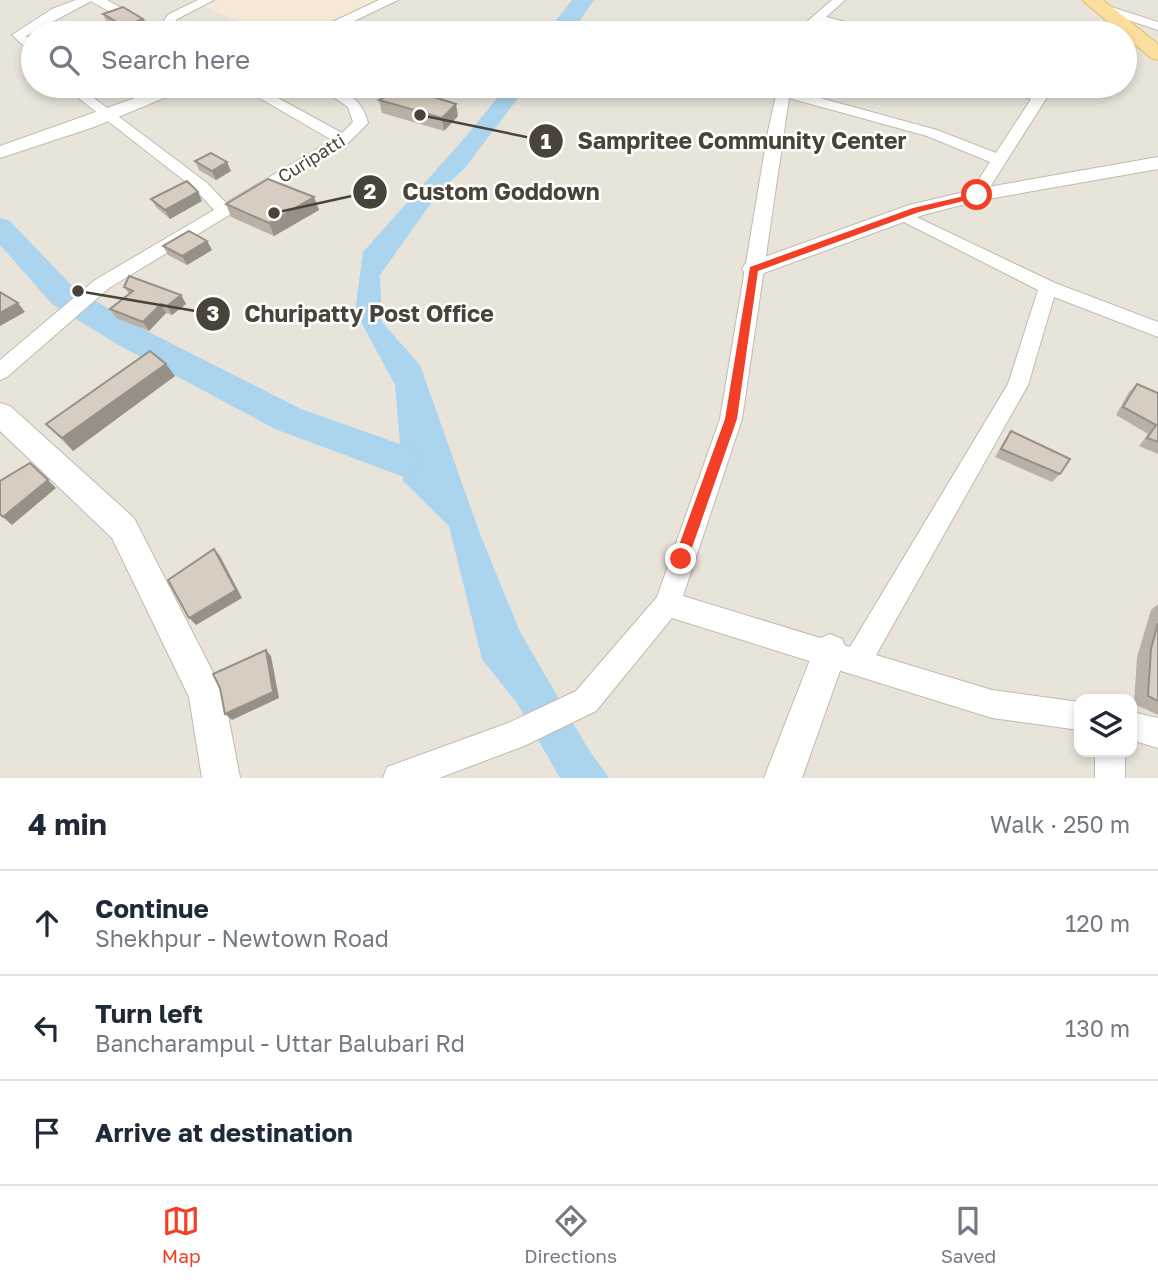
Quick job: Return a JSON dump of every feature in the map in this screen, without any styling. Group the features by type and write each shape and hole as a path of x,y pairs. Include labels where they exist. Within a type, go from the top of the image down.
{"main road":[{"path":"1098,6 1117,21"},
{"path":"1137,37 1158,54"}],"street":[{"path":"41,21 87,0"},
{"path":"96,0 137,21"},
{"path":"168,21 208,0"},
{"path":"344,21 391,0"},
{"path":"815,21 839,0"},
{"path":"1098,6 1158,26"},
{"path":"817,19 826,21"},
{"path":"85,98 201,186 224,210"},
{"path":"0,152 154,98"},
{"path":"268,98 343,140"},
{"name":"Curipatti","path":"0,372 102,284 343,140 361,122 359,110 346,98"},
{"path":"398,778 514,736 586,701 667,604 731,419 753,269 783,98"},
{"path":"815,98 932,133 999,160"},
{"path":"977,195 1038,98"},
{"path":"753,269 916,210 977,195 1158,163"},
{"path":"902,217 1048,287 1158,330"},
{"path":"783,778 844,656 1018,385 1048,287"},
{"path":"0,414 123,528 206,694 221,778"},
{"path":"667,604 844,656 992,704 1074,715"},
{"path":"1137,727 1158,733"},
{"path":"1110,757 1110,778"}],"shaded area":[{"path":"0,0 1158,0 1158,778 0,778"},
{"path":"217,0 380,0 331,21 238,21 203,6"}],"water":[{"path":"572,0 594,0 579,21 555,21"},
{"path":"497,98 518,98 465,168 439,192 380,275 382,322 420,365 480,534 520,632 587,747 609,778 560,778 517,703 482,659 449,526 403,481 395,385 355,311 363,252"}],"building":[{"path":"123,7 143,19 115,21 103,14"},
{"path":"437,98 456,104 442,118 379,100"},
{"path":"211,153 227,162 212,171 195,161"},
{"path":"268,179 314,197 269,223 226,204"},
{"path":"187,181 198,192 165,210 151,199"},
{"path":"189,231 207,241 182,256 163,246"},
{"path":"129,276 181,295 167,306 161,304 143,322 110,309 133,291 124,287"},
{"path":"0,292 18,303 0,313"},
{"path":"150,351 166,364 62,438 46,424"},
{"path":"1137,384 1158,393 1158,442 1147,438 1156,425 1123,407"},
{"path":"1011,431 1070,459 1060,474 1001,449"},
{"path":"30,463 48,480 3,517 0,514 0,481"},
{"path":"214,549 236,590 189,618 168,580"},
{"path":"1158,623 1158,701 1148,696 1151,649"},
{"path":"266,650 273,692 225,714 220,688 213,674"}],"waterway":[{"path":"0,227 63,296 127,335 288,419 401,460"}],"place":[{"name":"Sampritee Community Center","path":"420,115"},
{"name":"Custom Goddown","path":"274,213"},
{"name":"Churipatty Post Office","path":"78,291"}],"route":[{"path":"681,559 731,419 753,269 916,210 977,195"}]}
